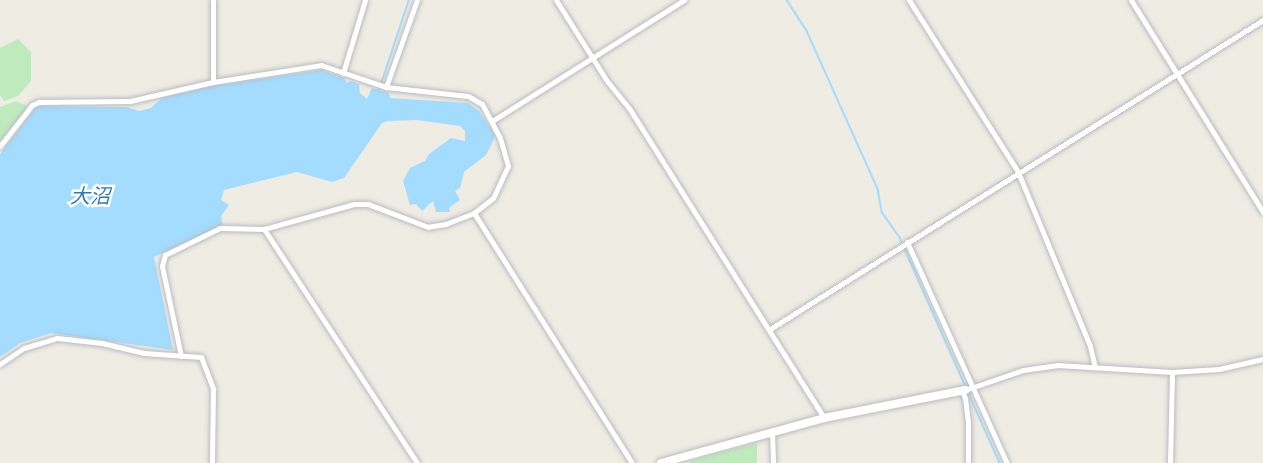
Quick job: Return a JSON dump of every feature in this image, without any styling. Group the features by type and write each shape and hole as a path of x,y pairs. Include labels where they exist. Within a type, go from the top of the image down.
{"street":[{"path":"213,0 213,82"},
{"path":"343,73 365,0"},
{"path":"382,86 417,0"},
{"path":"556,0 592,58 629,108 824,418"},
{"path":"492,121 684,0"},
{"path":"909,0 1018,172 1090,346 1095,367"},
{"path":"1131,0 1263,212"},
{"path":"770,329 1263,20"},
{"path":"0,146 35,103 130,101 213,82 321,65 382,86 468,96 482,104 500,138 508,166 493,198 474,213 446,224 428,227 360,203 264,229 220,228 171,251 162,259 181,356"},
{"path":"474,213 632,463"},
{"path":"264,229 417,463"},
{"path":"904,244 968,389 1007,463"},
{"path":"0,364 24,348 57,338 102,343 144,353 203,359 213,389 212,463"},
{"path":"660,463 824,418 968,389 1023,370 1057,365 1172,372 1219,369 1263,359"},
{"path":"1170,463 1172,372"},
{"path":"968,389 965,398 968,421 968,463"},
{"path":"772,432 773,463"}],"green space":[{"path":"18,39 31,52 31,81 18,96 4,101 0,95 0,48"},
{"path":"16,101 27,106 27,109 0,141 0,107"},
{"path":"757,443 757,463 690,463 690,461"}],"water":[{"name":"大沼","path":"321,70 344,78 347,83 351,81 359,84 360,93 367,99 372,88 389,93 390,98 468,103 479,111 495,135 494,139 486,155 464,172 460,188 455,191 460,200 449,208 450,212 436,212 433,201 422,211 416,204 410,205 403,181 410,168 425,161 429,154 451,138 465,141 465,131 460,126 417,120 388,121 382,123 344,178 332,182 297,172 224,190 221,200 229,205 221,216 223,225 154,257 173,350 51,333 20,343 0,357 0,154 37,106 126,107 139,111 151,108 162,98 211,86"}],"waterway":[{"path":"379,90 409,0"},
{"path":"787,0 807,31 878,189 882,212 900,238 966,387"},
{"path":"968,392 1000,463"}]}
